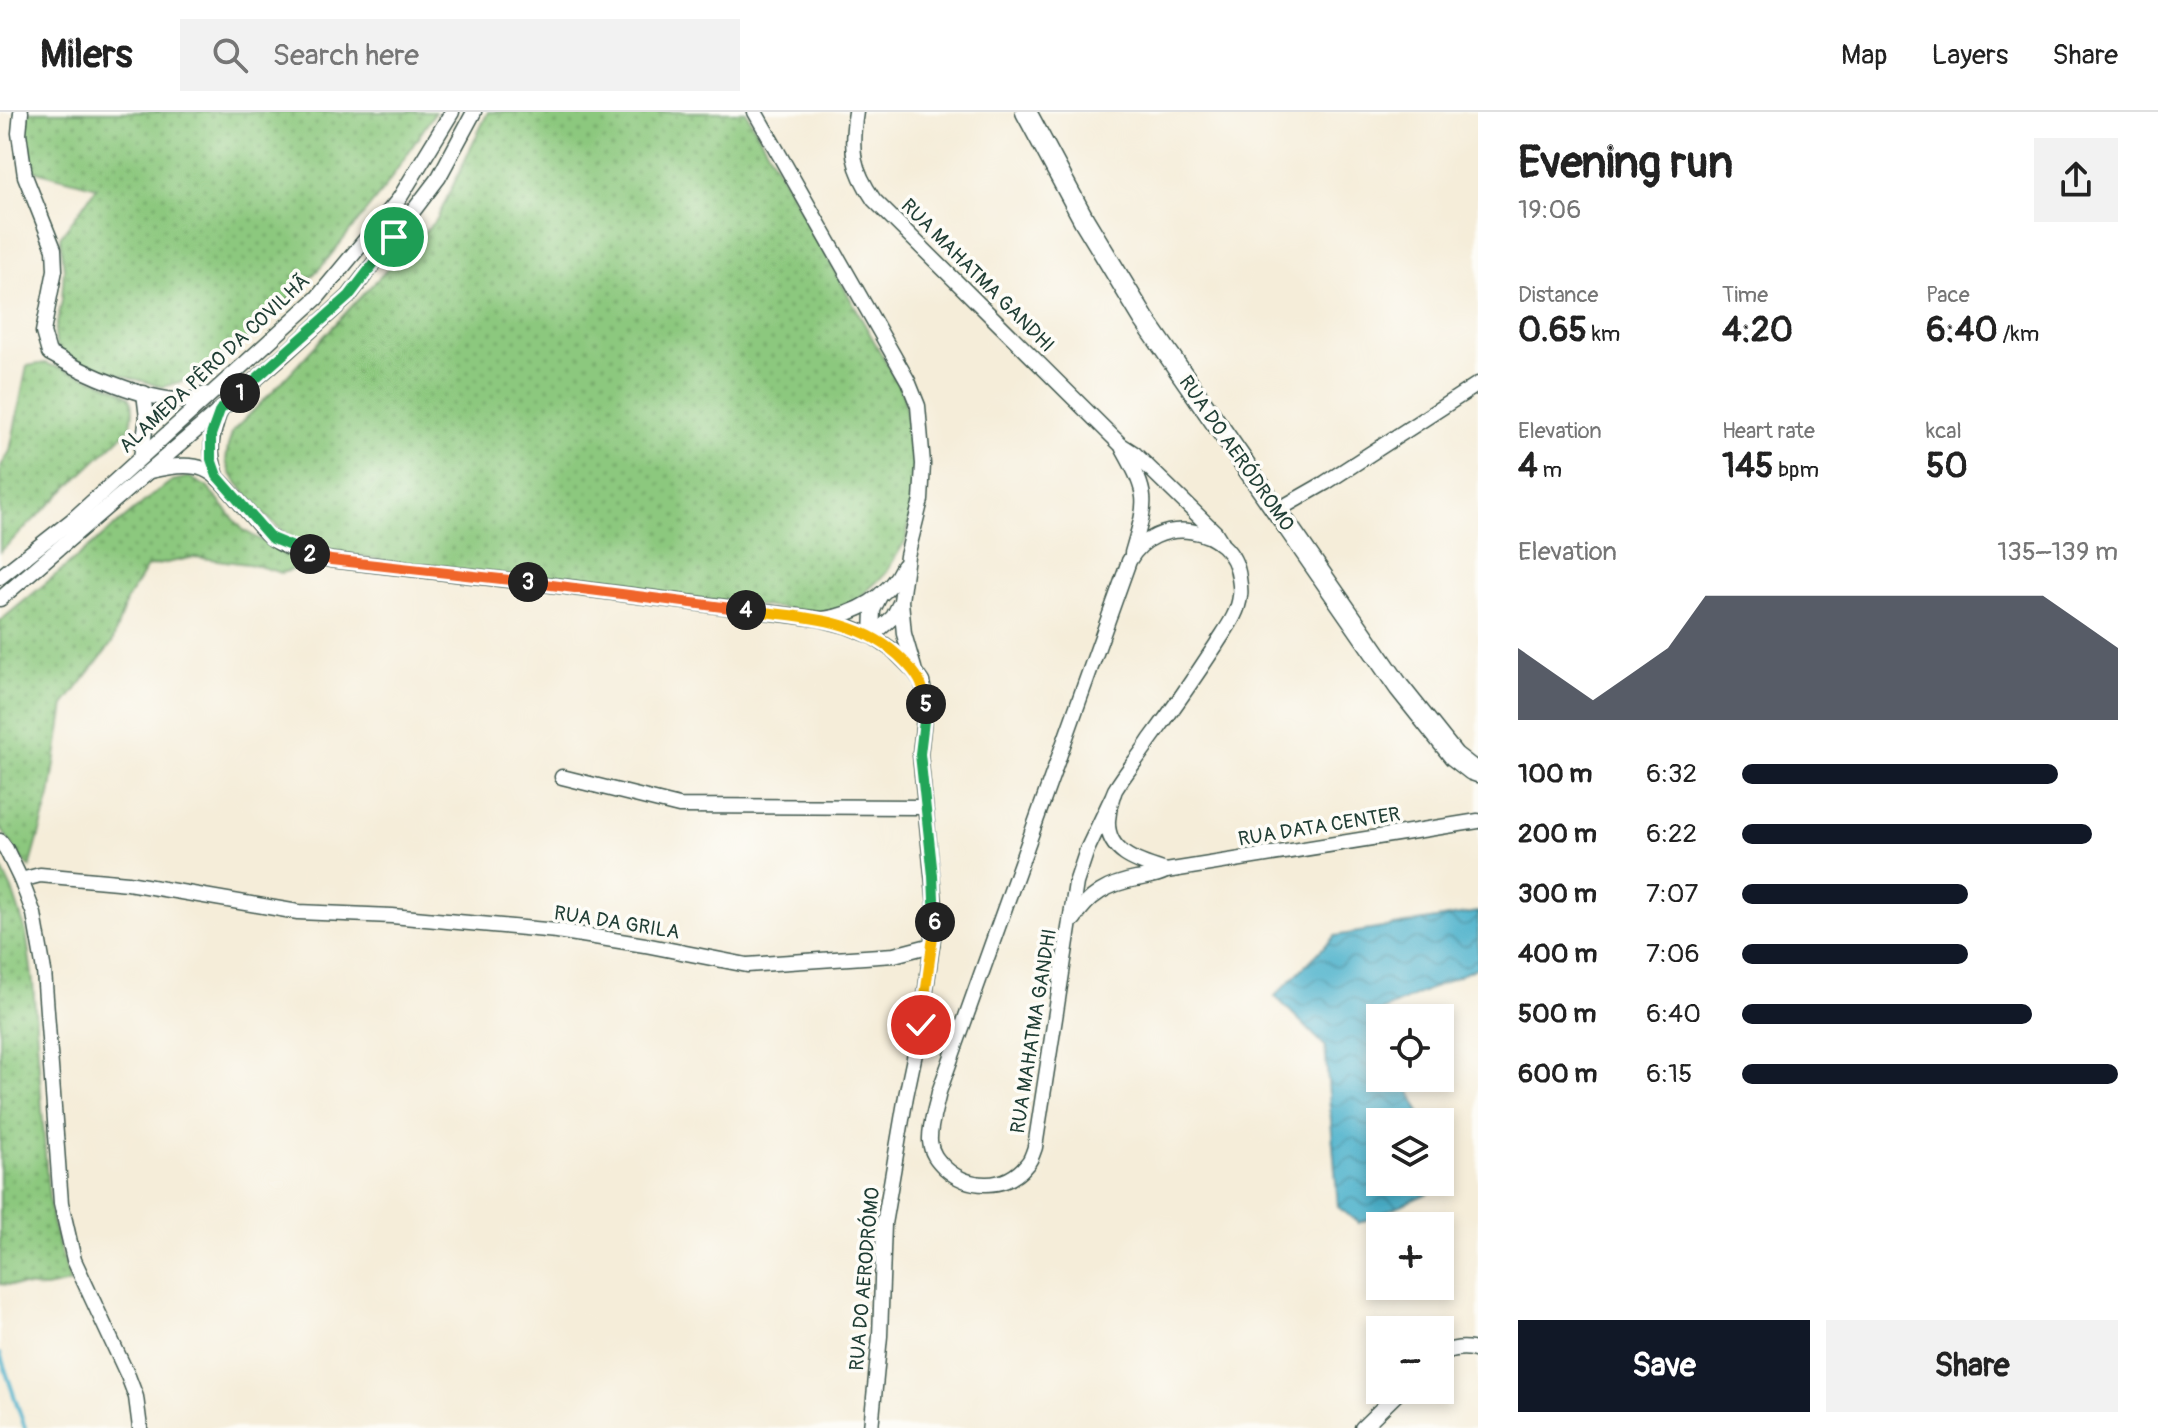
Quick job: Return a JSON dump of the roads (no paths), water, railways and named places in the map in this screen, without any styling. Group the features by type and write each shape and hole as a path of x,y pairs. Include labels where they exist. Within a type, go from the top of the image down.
{"main road":[{"name":"RUA DO AERÓDROMO","path":"1026,112 1084,220 1144,319 1399,687 1454,756 1478,772"}],"street":[{"path":"21,112 19,133 25,176 54,249 55,270 43,332 49,353 76,368 144,393 191,400 213,392"},
{"name":"ALAMEDA PÊRO DA COVILHÃ","path":"0,577 71,521 317,298 399,199 452,112"},
{"name":"ALAMEDA PÊRO DA COVILHÃ","path":"0,599 349,296 439,177 474,112"},
{"path":"755,112 908,381 918,406 923,464 921,500 907,556 901,601 904,634 915,672"},
{"name":"RUA MAHATMA GANDHI","path":"856,112 852,149 855,165 874,200 1121,445 1135,454 1215,532 1233,556 1239,572 1241,595 1234,616 1114,793 1087,850 1069,926 1035,1147 1027,1164 1010,1178 990,1185 970,1183 952,1175 936,1159 930,1142 931,1125 939,1092 1131,556 1144,512 1144,492 1121,445"},
{"path":"1276,511 1478,384"},
{"path":"141,457 147,418 144,393"},
{"path":"217,476 211,459 211,435 220,410"},
{"path":"150,471 190,464 204,468 217,476 271,538 301,552 331,560 820,619 872,636 894,651 915,672 922,682 926,701 920,754 935,904 932,945"},
{"path":"1131,556 1158,535 1169,531 1197,533 1224,544"},
{"path":"820,619 855,610 882,593 898,577 907,556"},
{"path":"872,636 873,610 882,593"},
{"path":"872,636 893,617 901,601"},
{"path":"562,777 679,806 925,807"},
{"name":"RUA DATA CENTER","path":"1114,793 1108,821 1110,837 1135,862 1166,871"},
{"name":"RUA DATA CENTER","path":"1069,926 1082,906 1102,890 1121,882 1166,871 1478,821"},
{"path":"0,841 21,880 34,914 44,971 61,1203 74,1260 128,1376 136,1397 140,1428"},
{"name":"RUA DA GRILA","path":"21,880 40,875 128,883 298,912 392,916 557,931 747,965 894,955 932,945"},
{"name":"RUA DO AERODRÓMO","path":"871,1428 880,1336 884,1224 921,1025 932,945"},
{"path":"1454,1349 1472,1348 1478,1351"},
{"path":"1362,1428 1387,1404"}],"water":[{"path":"1478,912 1478,967 1397,1004 1366,1004 1366,1092 1410,1092 1418,1108 1366,1108 1366,1196 1422,1196 1385,1212 1366,1212 1366,1220 1359,1223 1338,1207 1325,1046 1275,996 1335,936"}],"waterway":[{"path":"0,1354 25,1428"}]}
